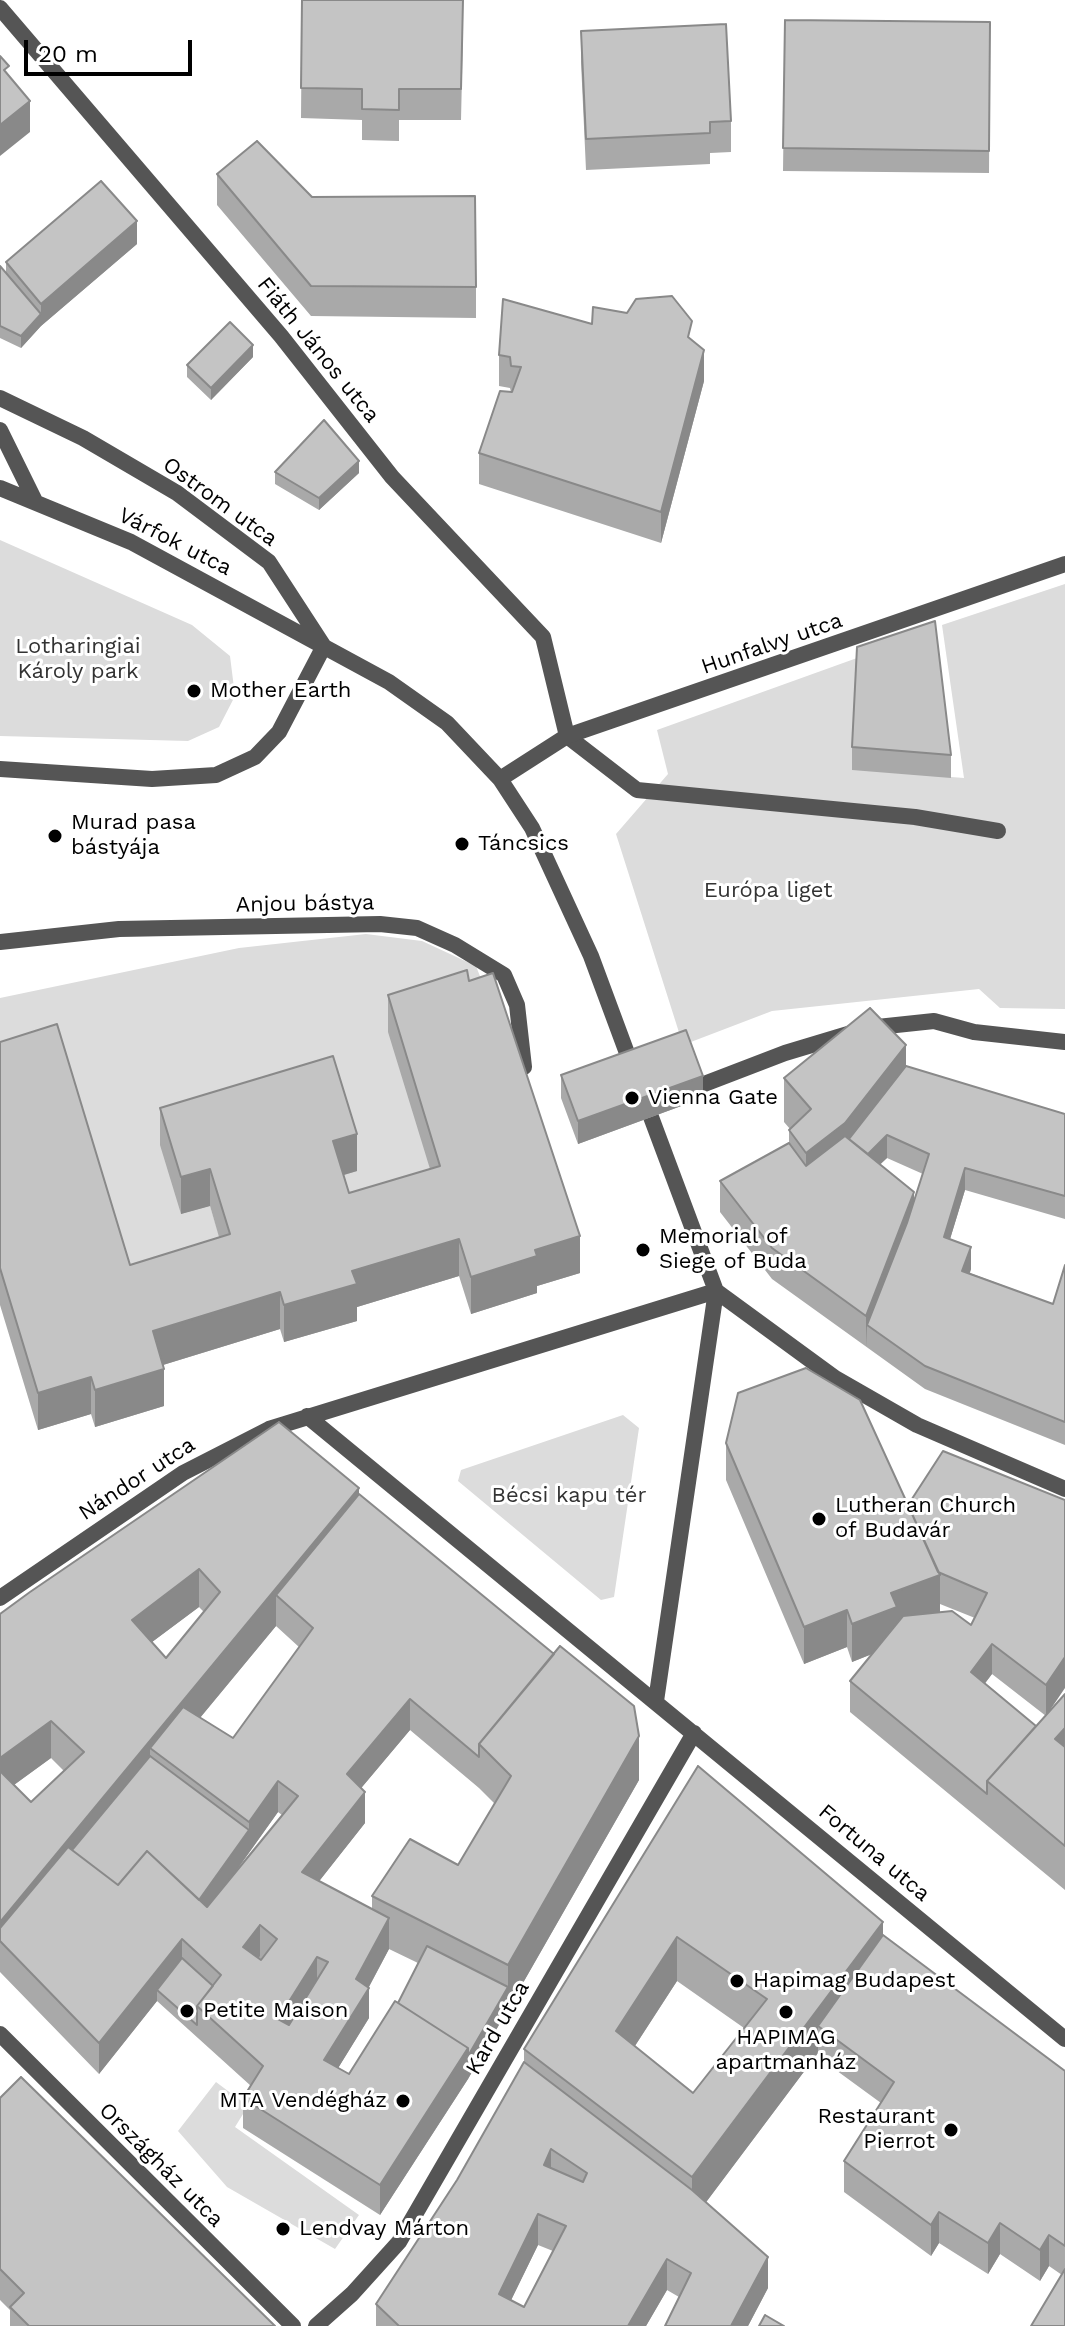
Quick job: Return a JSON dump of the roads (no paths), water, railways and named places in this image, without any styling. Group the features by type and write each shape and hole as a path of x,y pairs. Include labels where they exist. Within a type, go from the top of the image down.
{"street":[{"name":"Fiáth János utca","path":"0,8 281,336 392,477 543,637 567,736"},
{"name":"Ostrom utca","path":"0,398 83,438 177,493 269,562 324,646 389,682 447,723 500,779 532,828 555,872 634,1072"},
{"path":"0,430 35,501"},
{"name":"Várfok utca","path":"0,488 131,542 324,646"},
{"name":"Hunfalvy utca","path":"500,779 567,736 1065,564"},
{"path":"0,769 152,779 216,775 255,757 279,732 324,646"},
{"path":"567,736 637,790 915,817 998,831"},
{"name":"Anjou bástya","path":"0,942 119,929 380,924 417,928 455,945 504,975 517,1005 524,1067"},
{"path":"699,1086 785,1053 868,1028 934,1021 974,1032 1065,1042"},
{"path":"651,1117 716,1291 656,1701"},
{"path":"307,1416 716,1291"},
{"path":"716,1291 835,1378 917,1425 1065,1489"},
{"path":"307,1416 656,1701"},
{"name":"Nándor utca","path":"0,1598 183,1473 246,1439 307,1416"},
{"name":"Fortuna utca","path":"656,1701 1065,2039"},
{"name":"Kard utca","path":"316,2326 352,2294 399,2242 694,1733"},
{"name":"Országház utca","path":"0,2034 293,2326"}],"place":[{"name":"Mother Earth","path":"194,691"},
{"name":"Murad pasa bástyája","path":"55,836"},
{"name":"Táncsics","path":"462,844"},
{"name":"Vienna Gate","path":"632,1098"},
{"name":"Memorial of Siege of Buda","path":"643,1250"},
{"name":"Lutheran Church of Budavár","path":"819,1519"},
{"name":"Hapimag Budapest","path":"737,1981"},
{"name":"Petite Maison","path":"187,2011"},
{"name":"HAPIMAG apartmanház","path":"786,2012"},
{"name":"MTA Vendégház","path":"403,2101"},
{"name":"Restaurant Pierrot","path":"951,2130"},
{"name":"Lendvay Márton","path":"283,2229"}],"park label":[{"name":"Lotharingiai Károly park","path":"78,660"},
{"name":"Európa liget","path":"768,891"},
{"name":"Bécsi kapu tér","path":"569,1496"}]}
